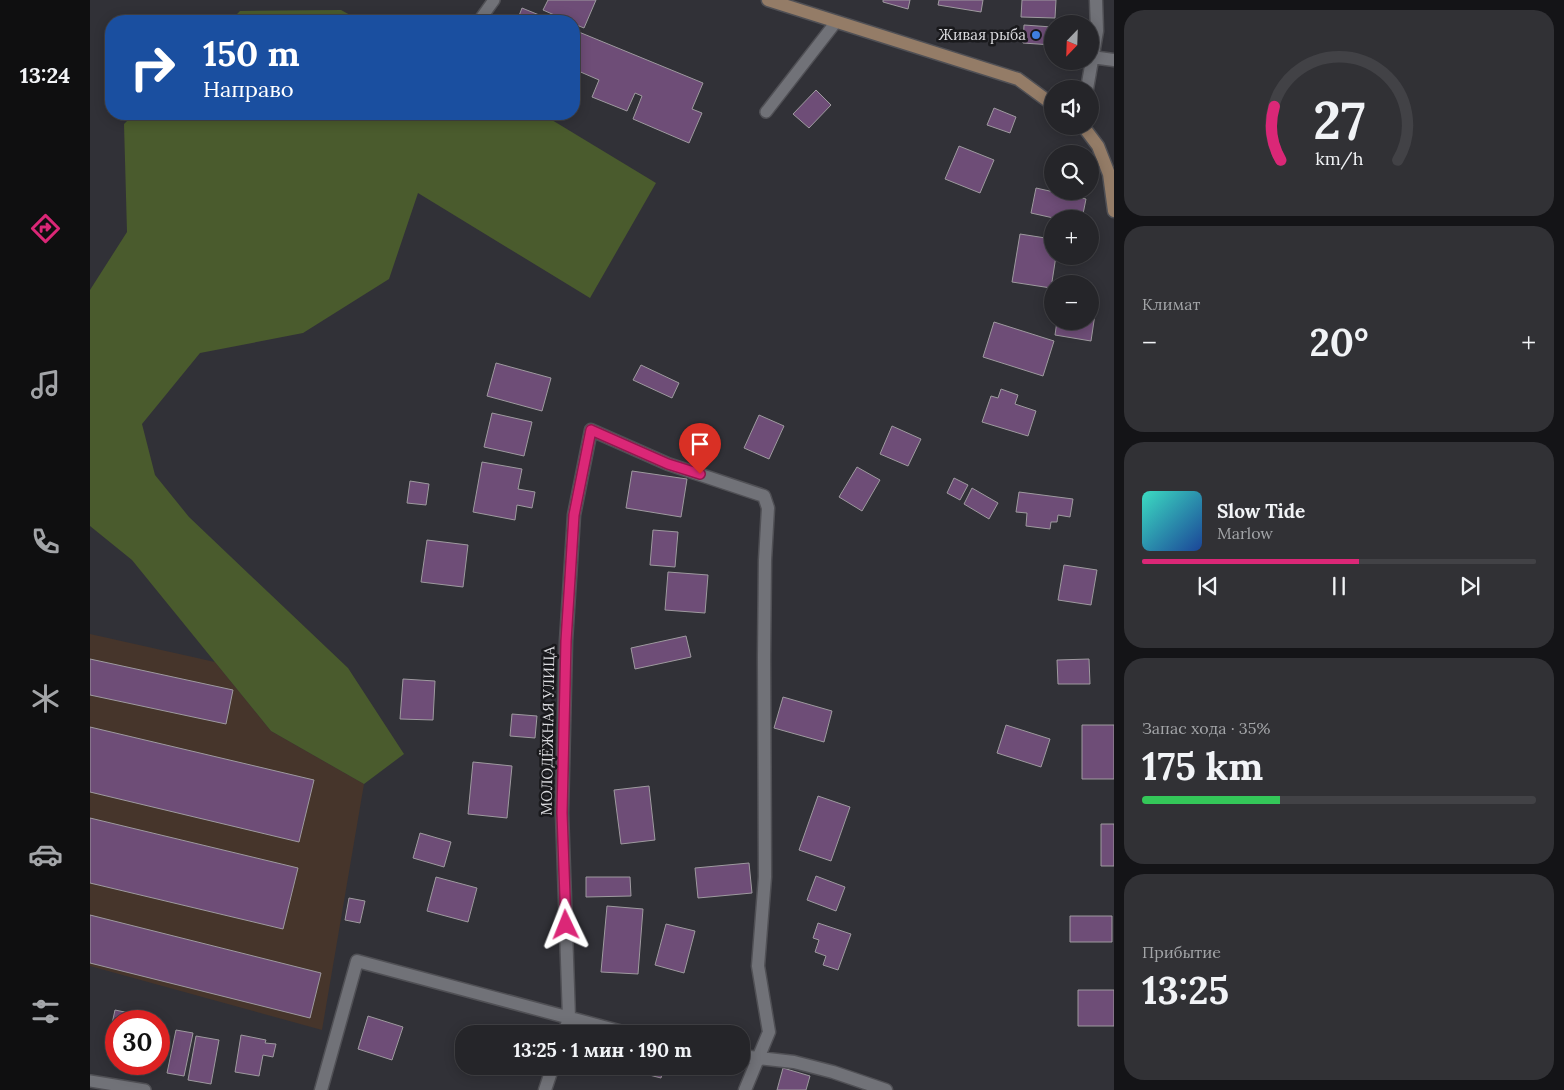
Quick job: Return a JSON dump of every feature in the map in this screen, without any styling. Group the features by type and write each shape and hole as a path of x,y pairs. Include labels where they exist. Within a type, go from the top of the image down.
{"main road":[{"path":"768,0 1018,80 1044,98"},
{"path":"1090,135 1098,146 1110,174 1114,212"}],"street":[{"path":"1096,0 1096,15"},
{"path":"1099,58 1114,60"},
{"name":"МОЛОДЁЖНАЯ УЛИЦА","path":"567,1025 569,1018 562,813 566,641 574,515 591,430 668,464 764,496 768,508 765,560 764,657 766,877 758,966 769,1032 759,1058"},
{"path":"321,1090 357,961 596,1025"},
{"path":"750,1057 794,1062 886,1090"},
{"path":"745,1090 759,1058"},
{"path":"545,1090 550,1075"}],"lane":[{"path":"484,15 494,0"},
{"path":"766,112 836,22"},
{"path":"90,1082 145,1090"}],"shaded area":[{"path":"90,634 215,662 271,731 364,784 322,1030 90,966"}],"green space":[{"path":"341,10 350,15 236,15 240,11"},
{"path":"128,120 552,120 656,183 590,298 418,193 389,279 303,333 200,353 142,424 155,475 189,517 348,668 404,754 364,784 271,731 132,560 90,526 90,290 127,232 124,124"}],"building":[{"path":"548,0 596,0 584,28 580,26 580,15 554,15 543,10"},
{"path":"883,0 910,0 908,9 883,2"},
{"path":"939,0 983,0 981,12 938,5"},
{"path":"1022,0 1056,0 1055,15 1044,15 1044,18 1021,17"},
{"path":"522,8 539,15 519,15"},
{"path":"1024,25 1044,26 1044,44 1023,43"},
{"path":"580,32 703,83 692,109 702,113 689,143 633,119 642,96 635,93 627,111 592,97 599,80 580,72"},
{"path":"816,90 831,105 809,128 793,114"},
{"path":"994,108 1016,117 1010,133 987,125"},
{"path":"959,146 994,160 980,193 945,179"},
{"path":"1036,188 1044,190 1044,200 1086,200 1084,210 1044,210 1044,216 1031,213"},
{"path":"1020,234 1044,238 1044,265 1055,265 1053,275 1044,275 1044,287 1012,282"},
{"path":"994,322 1054,341 1043,376 983,357"},
{"path":"1056,330 1093,330 1091,341 1055,335"},
{"path":"496,363 551,378 542,411 487,396"},
{"path":"641,365 679,383 672,398 633,380"},
{"path":"1001,389 1018,395 1015,404 1036,411 1028,436 982,422 991,396 998,398"},
{"path":"492,413 532,422 524,456 484,447"},
{"path":"759,415 784,426 769,459 744,448"},
{"path":"892,426 921,439 908,466 880,454"},
{"path":"482,462 522,469 518,489 535,492 532,508 517,505 515,520 473,512"},
{"path":"857,467 880,480 862,511 839,497"},
{"path":"632,471 687,479 681,517 626,508"},
{"path":"954,478 968,485 960,500 947,493"},
{"path":"410,481 429,484 426,505 407,503"},
{"path":"972,488 998,503 989,519 964,504"},
{"path":"1019,492 1073,499 1070,517 1058,515 1057,522 1051,522 1050,529 1026,526 1027,513 1016,512"},
{"path":"653,530 678,532 675,567 650,565"},
{"path":"427,540 468,545 463,587 421,582"},
{"path":"1064,565 1097,570 1091,605 1058,600"},
{"path":"668,572 708,575 705,613 665,610"},
{"path":"686,636 691,657 635,669 631,648"},
{"path":"90,659 233,690 226,724 90,695"},
{"path":"1089,659 1090,684 1058,684 1057,660"},
{"path":"403,679 435,681 433,720 400,719"},
{"path":"783,697 832,711 824,742 774,728"},
{"path":"512,714 537,716 535,738 510,736"},
{"path":"1006,725 1050,739 1041,767 997,753"},
{"path":"1082,725 1114,725 1114,779 1082,779"},
{"path":"90,727 314,780 299,842 90,792"},
{"path":"473,762 512,766 507,818 468,814"},
{"path":"649,786 655,840 621,844 614,790"},
{"path":"818,796 850,807 831,861 799,850"},
{"path":"90,818 298,868 283,929 90,883"},
{"path":"1101,824 1114,824 1114,866 1101,866"},
{"path":"420,833 451,842 444,867 413,858"},
{"path":"749,863 752,893 698,898 695,868"},
{"path":"816,876 845,887 836,911 807,900"},
{"path":"436,877 477,888 468,922 427,911"},
{"path":"586,877 630,877 631,896 586,897"},
{"path":"349,898 365,901 360,923 345,920"},
{"path":"607,906 643,909 638,974 601,972"},
{"path":"90,915 321,973 310,1018 90,963"},
{"path":"1070,916 1112,916 1112,942 1070,942"},
{"path":"818,923 851,934 838,970 823,965 826,956 815,952 819,940 813,938"},
{"path":"666,924 695,931 684,973 655,965"},
{"path":"1078,990 1114,990 1114,1026 1078,1026"},
{"path":"368,1016 403,1027 392,1060 358,1049"},
{"path":"176,1030 193,1033 184,1076 170,1074 170,1059"},
{"path":"241,1035 266,1040 265,1043 276,1044 273,1057 263,1055 259,1076 235,1072"},
{"path":"196,1036 219,1040 211,1084 188,1080"},
{"path":"783,1068 810,1076 806,1090 777,1090"},
{"path":"649,1075 662,1075 661,1078"}],"place":[{"name":"Живая рыба","path":"1036,35"}],"route":[{"path":"566,925 562,813 566,641 574,515 591,430 668,464 700,474"}]}
